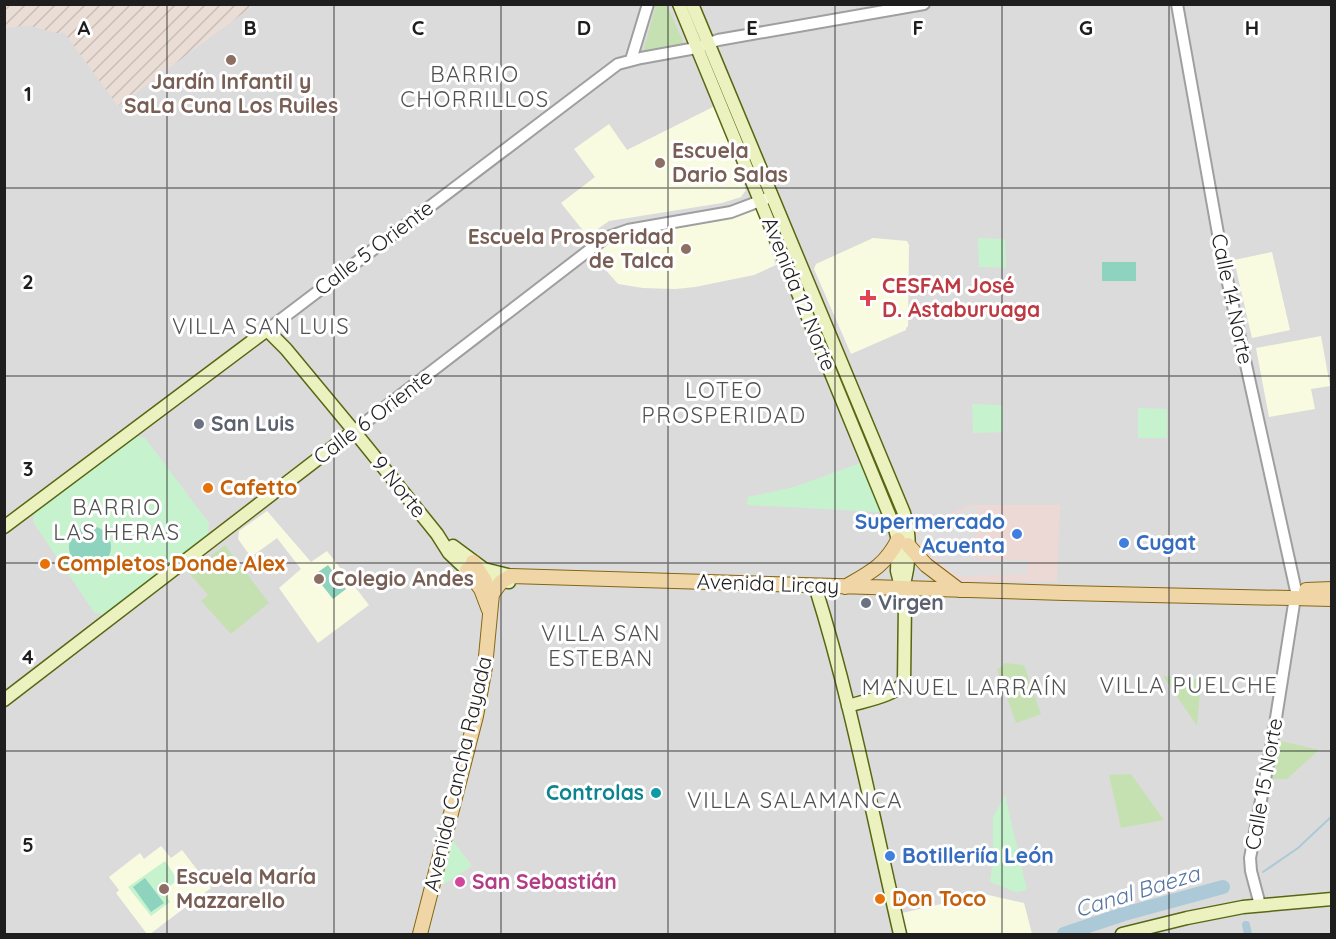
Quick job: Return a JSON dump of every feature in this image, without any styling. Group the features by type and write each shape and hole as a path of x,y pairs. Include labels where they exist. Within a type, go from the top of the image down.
{"main road":[{"name":"Avenida 12 Norte","path":"679,4 702,46 766,199 904,513 908,527 903,543 906,579 903,588 905,615 903,685 893,692 848,706"},
{"name":"Avenida 12 Norte","path":"692,4 702,46"},
{"name":"9 Norte","path":"267,330 286,349 354,431 437,534 449,553 470,566"},
{"name":"Calle 5 Oriente","path":"4,527 267,330"},
{"name":"Calle 6 Oriente","path":"4,700 354,431"},
{"path":"845,586 880,565 903,543 926,565 959,590"},
{"path":"470,566 517,579"},
{"path":"470,566 484,580 491,607"},
{"path":"470,566 491,607"},
{"name":"Avenida Lircay","path":"517,579 533,577 1211,596 1296,595 1332,599"},
{"path":"484,580 501,582 517,579"},
{"path":"491,607 517,579"},
{"name":"Avenida Cancha Rayada","path":"420,934 476,716 485,667 492,594 501,582"},
{"path":"814,586 831,636 900,934"},
{"name":"Avenida Lircay","path":"1296,595 1332,589"},
{"path":"1122,934 1197,915 1260,905 1332,899"}],"street":[{"path":"631,60 648,4"},
{"name":"Calle 5 Oriente","path":"267,330 609,69 631,60 924,4"},
{"name":"Calle 14 Norte","path":"1177,4 1219,242 1296,595"},
{"name":"Calle 6 Oriente","path":"354,431 605,238 628,230 736,211 766,199"},
{"name":"Calle 15 Norte","path":"1260,905 1250,858 1296,595"}],"shaded area":[{"path":"4,5 254,5 118,106 64,32 60,34 27,25 5,28"},
{"path":"5,5 1331,5 1331,934 5,934"},
{"name":"Escuela Dario Salas","path":"715,106 746,190 741,197 722,203 609,221 589,235 561,203 595,177 574,149 609,124 627,150"},
{"name":"Escuela Prosperidad de Talca","path":"757,209 776,265 754,275 695,287 643,288 618,284 603,267 595,253 615,240"},
{"name":"CESFAM José D. Astaburuaga","path":"873,238 907,241 909,245 908,326 906,330 851,354 814,269 816,264"},
{"path":"1272,252 1290,330 1252,338 1234,260"},
{"path":"1321,336 1330,386 1311,389 1315,409 1269,417 1256,348"},
{"path":"970,505 1060,505 1057,582 961,581 929,560 913,540 917,527"},
{"path":"970,508 977,508 974,559 1028,560 1027,574 965,576 955,574 933,557 916,539 920,528"},
{"name":"Colegio Andes","path":"267,511 311,562 327,551 369,605 318,643 279,588 301,569 277,538 251,557 238,539 239,531"},
{"name":"Escuela María Mazzarello","path":"161,846 171,858 182,850 211,888 147,934 116,893 119,890 109,877 140,853 144,859"},
{"path":"984,894 1024,903 1032,934 903,934 898,914"}],"green space":[{"path":"656,5 667,5 684,44 643,52"},
{"path":"978,238 1005,239 1006,268 979,267"},
{"path":"1102,262 1136,262 1136,281 1102,281"},
{"path":"972,404 1003,405 1003,432 973,433"},
{"path":"1138,408 1167,409 1167,438 1138,438"},
{"path":"136,436 145,438 209,523 208,536 104,615 94,612 33,522 34,510"},
{"path":"863,462 883,512 747,505 748,497 794,487"},
{"path":"90,526 105,532 111,547 105,562 90,568 75,562 69,547 75,532"},
{"path":"225,545 269,603 231,634 201,601 208,595 189,573"},
{"path":"328,565 346,589 333,599 314,575"},
{"path":"1005,663 1024,665 1041,714 1016,723 997,670"},
{"path":"1163,676 1201,679 1197,726"},
{"path":"1277,740 1319,750 1287,779 1272,779"},
{"path":"1131,774 1164,820 1121,828 1109,775"},
{"path":"1005,795 1027,890 1016,892 990,882 993,862 993,817"},
{"path":"452,839 472,866 441,886"},
{"path":"165,861 178,880 163,891 170,902 151,916 128,887"},
{"path":"145,878 164,903 151,912 133,887"}],"waterway":[{"path":"1263,872 1298,848 1332,816"},
{"name":"Canal Baeza","path":"1064,934 1124,914 1223,887"},
{"path":"1246,925 1248,934"}],"place":[{"name":"Jardín Infantil y SaLa Cuna Los Ruiles","path":"231,60"},
{"name":"Escuela Dario Salas","path":"660,163"},
{"name":"Escuela Prosperidad de Talca","path":"686,249"},
{"name":"CESFAM José D. Astaburuaga","path":"868,298"},
{"name":"San Luis","path":"199,424"},
{"name":"Cafetto","path":"208,488"},
{"name":"Supermercado Acuenta","path":"1017,534"},
{"name":"Cugat","path":"1124,543"},
{"name":"Completos Donde Alex","path":"45,564"},
{"name":"Colegio Andes","path":"319,579"},
{"name":"Virgen","path":"866,603"},
{"name":"Controlas","path":"656,793"},
{"name":"Botilleriía León","path":"890,856"},
{"name":"San Sebastián","path":"460,882"},
{"name":"Escuela María Mazzarello","path":"164,889"},
{"name":"Don Toco","path":"880,899"}],"district":[{"name":"BARRIO CHORRILLOS","path":"475,86"},
{"name":"VILLA SAN LUIS","path":"261,326"},
{"name":"LOTEO PROSPERIDAD","path":"724,402"},
{"name":"BARRIO LAS HERAS","path":"117,520"},
{"name":"VILLA SAN ESTEBAN","path":"601,646"},
{"name":"VILLA PUELCHE","path":"1189,685"},
{"name":"MANUEL LARRAÍN","path":"965,687"},
{"name":"VILLA SALAMANCA","path":"795,800"}]}
